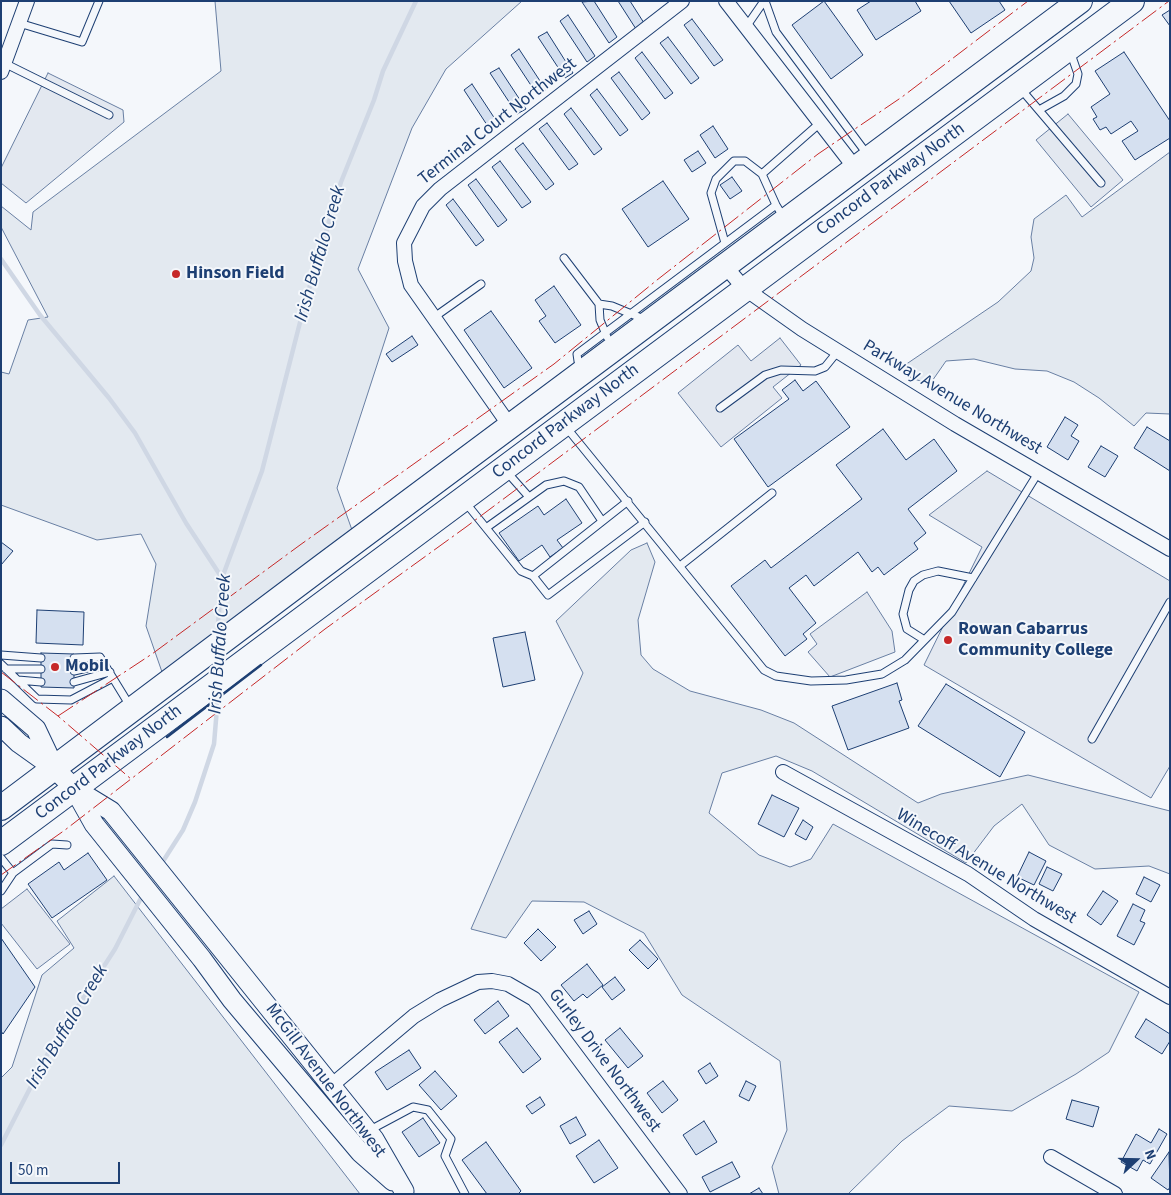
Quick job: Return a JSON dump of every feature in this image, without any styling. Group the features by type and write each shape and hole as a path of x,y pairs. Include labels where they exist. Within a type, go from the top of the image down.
{"highway":[{"name":"Concord Parkway North","path":"1,808 584,371 609,341 641,317 781,213 863,164 1080,1"},
{"name":"Concord Parkway North","path":"1,843 1132,1"},
{"path":"311,612 363,556 477,469 480,461 475,452"}],"main road":[{"path":"1,699 36,729 54,768"},
{"path":"1,726 19,743 54,768"},
{"name":"McGill Avenue Northwest","path":"54,768 75,789 111,811 368,1131 405,1192"},
{"name":"McGill Avenue Northwest","path":"75,789 94,824 202,959 232,1000 360,1152 405,1192"},
{"path":"202,959 293,1055 312,1059"}],"street":[{"path":"3,67 26,1"},
{"name":"Terminal Court Northwest","path":"510,426 410,285 405,261 404,243 423,206 440,189 682,1"},
{"path":"726,1 820,122 863,164"},
{"name":"Parkway Avenue Northwest","path":"724,255 744,288 838,352 1038,473 1170,549"},
{"name":"Winecoff Avenue Northwest","path":"783,772 968,874 1034,919 1170,997"},
{"name":"Gurley Drive Northwest","path":"332,1085 414,1016 440,1000 478,982 492,981 508,984 522,990 534,999 680,1194"},
{"path":"1051,1157 1115,1194"}],"lane":[{"path":"19,23 82,42 99,1"},
{"path":"746,27 764,1"},
{"path":"764,1 776,32 863,164"},
{"path":"1039,110 1064,96 1076,84 1078,74 1069,48"},
{"path":"3,67 108,114"},
{"path":"1018,86 1101,183"},
{"path":"762,174 820,122"},
{"path":"724,255 711,193 712,185 720,174 734,161 744,161 762,174 781,213"},
{"path":"564,258 599,304 600,320 609,341"},
{"path":"433,318 481,284"},
{"path":"599,304 641,317"},
{"path":"720,408 765,375 781,370 815,371 825,367 838,352"},
{"path":"564,424 764,670 776,676 811,681 846,680 882,674 905,660 923,639 952,612 1038,473"},
{"path":"504,469 529,497"},
{"path":"486,528 546,485 564,481 579,487 602,521"},
{"path":"680,566 772,493"},
{"path":"463,499 520,572 533,576 548,595 645,522"},
{"path":"533,576 628,501"},
{"path":"923,639 907,629 903,614 908,590 914,580 922,575 938,570 973,578"},
{"path":"1092,738 1170,602"},
{"path":"1,655 41,658"},
{"path":"74,658 100,657 132,710"},
{"path":"74,671 104,664"},
{"path":"4,666 37,699 71,700 111,675"},
{"path":"4,666 41,669"},
{"path":"74,682 111,675"},
{"path":"18,680 41,682"},
{"path":"1,891 13,873 52,844 67,845"},
{"path":"1,858 13,873"},
{"path":"368,1131 413,1107 428,1110 451,1139 445,1156 465,1194"}],"shaded area":[{"path":"215,1 522,1 446,69 412,128 358,269 389,328 337,488 352,530 162,672 146,626 156,564 141,534 97,540 1,505 1,372 9,374 28,320 48,317 1,227 1,206 31,230 33,212 221,71"},
{"path":"48,73 123,110 124,122 26,203 1,183 1,168"},
{"path":"1068,114 1123,180 1091,207 1036,140"},
{"path":"1170,152 1170,414 1146,413 1134,426 1099,398 1074,382 1047,371 1015,369 974,359 946,361 930,384 911,378 905,365 998,302 1031,271 1034,258 1031,237 1034,219 1066,195 1082,217"},
{"path":"780,338 801,365 773,387 782,398 721,447 678,393 738,345 751,361"},
{"path":"987,471 1170,581 1170,766 1151,798 924,665 982,547 929,515"},
{"path":"647,543 655,562 638,620 641,655 653,669 690,691 761,710 794,723 918,803 941,794 1028,775 1170,811 1170,874 1149,866 1095,869 1049,845 1022,804 994,826 966,863 812,771 776,756 722,773 709,813 759,855 790,867 811,859 833,824 1139,992 1109,1052 1076,1074 1012,1111 949,1106 902,1141 848,1194 779,1194 772,1167 787,1130 780,1061 682,995 644,933 584,902 532,901 506,938 471,929 583,673 556,621 631,550"},
{"path":"867,592 892,631 895,652 830,677 808,652 817,644 810,634"},
{"path":"114,876 360,1194 1,1194 1,1078 12,1067 42,975 74,948 57,921"},
{"path":"27,889 70,944 37,969 1,923 1,909"}],"building":[{"path":"594,1 617,37 609,43 582,2"},
{"path":"618,1 630,1 644,23 636,29"},
{"path":"824,1 863,55 831,79 792,25"},
{"path":"871,1 915,1 921,11 876,40 857,10"},
{"path":"949,1 999,1 1005,10 971,33"},
{"path":"1170,10 1170,26 1162,15"},
{"path":"568,15 595,56 587,62 560,21"},
{"path":"692,19 723,60 714,66 684,25"},
{"path":"547,32 573,73 565,78 538,37"},
{"path":"668,37 699,78 691,84 660,43"},
{"path":"519,49 546,90 538,96 511,55"},
{"path":"642,52 673,93 665,99 635,58"},
{"path":"1124,52 1170,121 1170,138 1135,160 1122,141 1138,131 1131,121 1111,134 1106,127 1100,130 1093,119 1097,117 1091,107 1110,94 1095,71"},
{"path":"499,68 526,109 517,114 490,73"},
{"path":"619,72 650,113 642,120 611,78"},
{"path":"472,84 499,125 491,131 464,90"},
{"path":"597,89 628,130 620,136 590,95"},
{"path":"571,108 602,149 594,155 564,114"},
{"path":"547,123 578,164 569,170 539,129"},
{"path":"713,126 728,149 715,158 700,135"},
{"path":"523,143 554,184 546,190 515,149"},
{"path":"698,151 706,163 692,172 684,160"},
{"path":"500,161 531,202 522,208 492,167"},
{"path":"732,177 742,191 730,199 720,185"},
{"path":"476,179 507,220 498,227 468,185"},
{"path":"663,181 689,219 648,247 622,209"},
{"path":"453,199 484,240 476,246 446,205"},
{"path":"554,286 581,325 555,343 539,321 546,316 535,300"},
{"path":"491,311 532,368 504,388 464,330"},
{"path":"412,336 418,345 392,362 386,354"},
{"path":"795,380 803,391 816,381 850,427 768,487 734,439 789,399 782,390"},
{"path":"1065,417 1078,425 1071,436 1079,441 1068,460 1047,447"},
{"path":"1147,427 1170,441 1170,471 1134,448"},
{"path":"883,429 906,460 934,439 957,471 908,509 926,533 914,543 918,549 884,575 878,567 872,572 858,552 814,586 806,575 789,588 816,623 803,634 807,639 785,656 731,586 765,560 771,568 862,499 836,465"},
{"path":"1101,446 1118,456 1105,477 1088,467"},
{"path":"566,499 582,523 557,540 563,548 550,557 542,545 519,561 499,533 538,506 544,515"},
{"path":"1,542 13,551 1,565"},
{"path":"37,610 84,612 83,645 36,643"},
{"path":"525,632 535,680 503,687 493,638"},
{"path":"41,653 74,654 74,688 41,687"},
{"path":"897,683 902,700 899,701 909,728 848,750 832,706"},
{"path":"946,684 1025,732 1000,777 918,726"},
{"path":"772,795 799,808 784,837 758,824"},
{"path":"803,820 813,827 806,840 795,834"},
{"path":"1029,852 1046,861 1034,885 1017,877"},
{"path":"88,853 107,880 52,918 28,884 59,862 64,870"},
{"path":"1047,867 1062,874 1053,891 1039,884"},
{"path":"1144,877 1160,885 1151,902 1136,894"},
{"path":"1103,891 1118,901 1101,925 1087,915"},
{"path":"1133,904 1145,910 1140,921 1145,923 1134,945 1117,936"},
{"path":"589,911 597,924 583,934 574,920"},
{"path":"538,929 556,947 541,961 524,943"},
{"path":"1,938 35,987 3,1034 1,1031"},
{"path":"640,940 658,959 648,969 629,950"},
{"path":"587,964 603,985 587,998 583,994 574,1001 561,985"},
{"path":"615,977 625,990 612,1000 602,987"},
{"path":"498,1001 509,1016 485,1034 474,1020"},
{"path":"1146,1019 1170,1034 1170,1041 1162,1054 1135,1037"},
{"path":"517,1028 541,1059 523,1073 499,1042"},
{"path":"620,1028 643,1056 628,1068 605,1040"},
{"path":"409,1050 421,1068 387,1090 375,1072"},
{"path":"710,1063 718,1076 706,1084 698,1071"},
{"path":"435,1071 457,1096 441,1110 419,1085"},
{"path":"663,1081 678,1100 662,1113 647,1093"},
{"path":"746,1081 756,1086 749,1101 739,1096"},
{"path":"540,1097 545,1105 532,1114 526,1106"},
{"path":"1072,1100 1099,1107 1093,1127 1066,1119"},
{"path":"576,1117 586,1135 570,1144 560,1126"},
{"path":"423,1118 440,1143 419,1157 402,1132"},
{"path":"704,1121 717,1142 696,1155 683,1135"},
{"path":"1159,1129 1167,1134 1150,1164 1143,1160 1137,1171 1121,1162 1136,1134 1151,1143"},
{"path":"599,1140 618,1168 594,1183 576,1156"},
{"path":"486,1142 521,1191 518,1194 487,1194 462,1160"},
{"path":"1169,1152 1170,1187 1168,1190 1151,1178"},
{"path":"732,1162 740,1177 710,1192 702,1177"},
{"path":"759,1188 763,1194 749,1194"}],"waterway":[{"name":"Irish Buffalo Creek","path":"217,635 222,578 262,471 306,299 341,182 374,100 383,71 416,1"},
{"path":"1,259 40,315 109,398 135,433 186,523 222,578"},
{"name":"Irish Buffalo Creek","path":"160,866 183,830 195,802 214,744 217,708 215,694"},
{"name":"Irish Buffalo Creek","path":"1,1145 47,1055 115,949 143,894"}],"wall":[{"path":"167,737 261,665"}],"power":[{"path":"58,716 152,654 300,545 554,364 657,280 818,154 902,97 1028,1"},
{"path":"1,875 65,830 325,629 466,527 1169,1"},
{"path":"1,672 58,716 131,779"}],"place":[{"name":"Hinson Field","path":"176,274"},
{"name":"Rowan Cabarrus Community College","path":"948,640"},
{"name":"Mobil","path":"55,667"}]}
